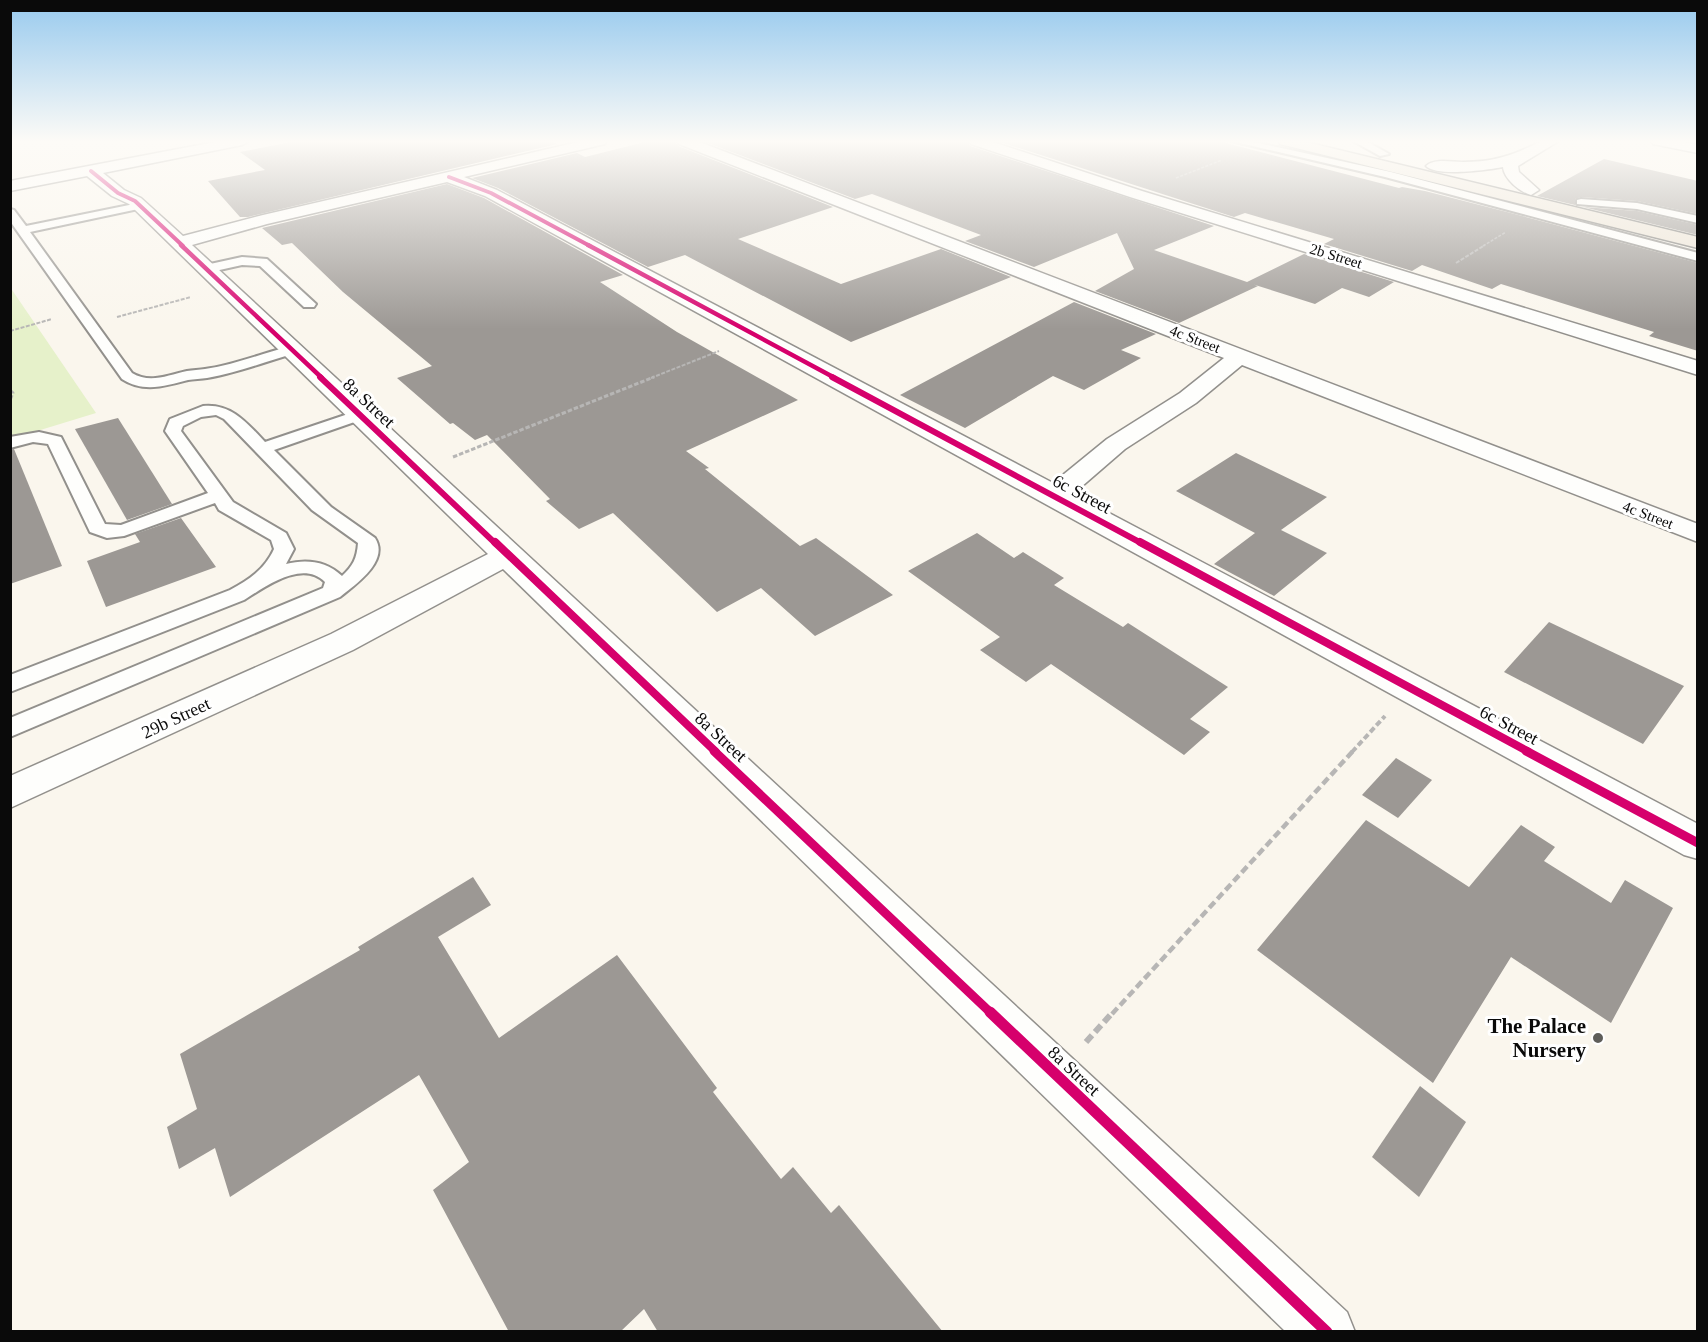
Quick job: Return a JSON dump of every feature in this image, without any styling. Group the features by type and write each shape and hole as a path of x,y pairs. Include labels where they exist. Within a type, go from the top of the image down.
{"main road":[{"path":"1564,204 1606,214 1698,243"},
{"path":"1584,204 1606,214 1698,230"}],"street":[{"name":"8a Street","path":"137,204 1327,1332"},
{"path":"174,239 333,204"},
{"name":"6c Street","path":"511,204 1698,843"},
{"name":"4c Street","path":"848,204 1698,534"},
{"name":"2b Street","path":"1167,204 1698,368"},
{"path":"1054,496 1116,444 1188,399 1240,356"},
{"path":"1188,399 1266,366"},
{"path":"1023,480 1116,444"},
{"name":"29b Street","path":"10,794 342,642 374,633 517,564"}],"lane":[{"path":"22,229 133,204"},
{"path":"1496,204 1698,257"},
{"path":"1604,204 1637,206 1698,220"},
{"path":"10,212 127,376 135,381 150,383 206,374 286,345"},
{"path":"215,278 242,261 263,262 309,304"},
{"path":"10,728 333,591 356,575 368,558 368,542 357,530 324,511 263,448 223,411 207,410 189,415 176,423 173,431 226,506 279,537 284,549 278,565 261,581"},
{"path":"263,448 360,415"},
{"path":"10,443 36,437 52,438 97,528 106,532 124,530 219,495"},
{"path":"10,684 237,595 278,572 315,567 328,572 335,581 333,591"}],"path":[{"path":"1424,283 1534,214"},
{"path":"92,324 215,278"},
{"path":"10,331 81,310"},
{"path":"418,470 756,336"},
{"path":"10,390 13,393 10,400"},
{"path":"1061,1080 1083,1045 1409,688"}],"green space":[{"path":"10,287 96,413 11,439"}],"building":[{"path":"228,204 305,204 248,217 240,217"},
{"path":"364,204 494,204 623,275 600,282 677,332 798,400 686,451 800,546 816,538 893,595 815,636 761,588 717,612 613,513 579,529 546,501 550,499 487,435 475,440 453,423 450,424 397,378 432,366 343,292 292,243 282,245 262,228"},
{"path":"528,204 824,204 833,207 738,239 841,284 941,249 1011,277 851,342 685,255 648,267"},
{"path":"898,204 1146,204 1214,226 1154,250 1247,282 1304,254 1394,282 1369,297 1342,288 1315,304 1252,284 1258,286 1179,323 1095,291 1134,269 1117,233 1034,267 965,241 981,235"},
{"path":"1192,204 1474,204 1698,263 1698,351 1649,336 1654,332 1501,284 1492,289 1422,265 1412,271 1324,244 1334,239 1245,213 1234,217"},
{"path":"1649,204 1698,204 1698,214"},
{"path":"1583,207 1637,211 1698,225 1698,235"},
{"path":"1074,302 1156,334 1121,350 1141,358 1084,390 1053,376 965,428 900,395"},
{"path":"118,418 172,504 127,520 75,429"},
{"path":"14,449 62,566 10,584 10,450"},
{"path":"1236,453 1327,497 1281,530 1327,553 1274,596 1214,564 1255,533 1176,491"},
{"path":"181,518 216,567 106,607 87,561 140,542 135,534"},
{"path":"977,533 1014,558 1023,552 1064,578 1054,585 1123,627 1128,623 1228,687 1190,719 1210,732 1184,755 1051,664 1026,682 980,650 1000,637 908,571"},
{"path":"1549,622 1684,686 1643,744 1504,672"},
{"path":"1396,758 1432,780 1398,818 1362,795"},
{"path":"1366,820 1469,887 1521,825 1555,847 1544,861 1611,903 1625,880 1673,908 1611,1023 1511,957 1433,1083 1257,950"},
{"path":"473,877 491,905 438,937 499,1038 617,955 717,1088 713,1092 781,1179 793,1167 831,1213 839,1205 943,1332 658,1332 644,1309 620,1332 509,1332 433,1190 469,1162 419,1075 230,1197 215,1148 179,1169 167,1127 197,1109 180,1054 360,950 358,947"},
{"path":"1420,1086 1466,1122 1419,1197 1372,1157"}],"cycle path":[{"path":"138,204 1327,1332"},
{"path":"511,204 1698,843"}],"place":[{"name":"The Palace Nursery","path":"1598,1038"}]}
